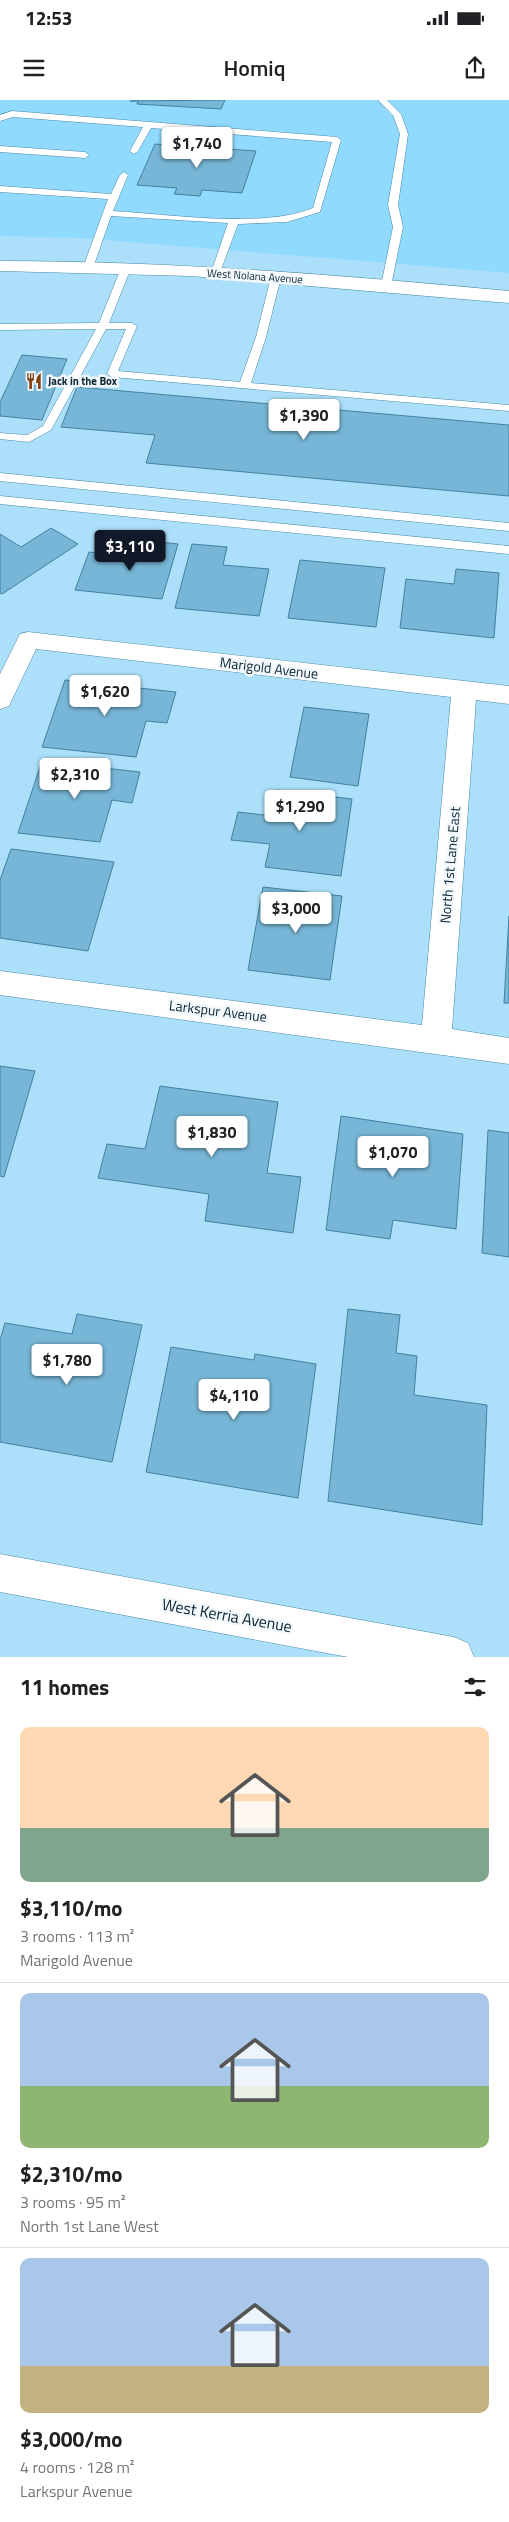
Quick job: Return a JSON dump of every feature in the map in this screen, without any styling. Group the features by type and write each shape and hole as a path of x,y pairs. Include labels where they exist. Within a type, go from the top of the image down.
{"street":[{"name":"West Nolana Avenue","path":"0,266 89,265 276,277 509,297"},
{"name":"Marigold Avenue","path":"0,700 28,640 509,695"},
{"name":"North 1st Lane East","path":"436,1040 464,690"},
{"name":"Larkspur Avenue","path":"0,983 509,1051"},
{"name":"West Kerria Avenue","path":"0,1573 454,1657"}],"lane":[{"path":"382,100 397,114 404,134 392,205 398,227 386,286"},
{"path":"0,118 12,114 337,140 317,210 304,216 279,222 107,213"},
{"path":"134,151 148,125"},
{"path":"0,149 85,155"},
{"path":"89,265 107,213 124,175"},
{"path":"0,188 114,197"},
{"path":"216,273 234,221"},
{"path":"0,436 29,439 47,428 104,326 126,268"},
{"path":"244,386 261,337 276,277"},
{"path":"0,327 132,326 112,374 509,408"},
{"path":"0,477 509,527"},
{"path":"0,500 509,550"}],"shaded area":[{"path":"0,100 509,100 509,273 80,238 0,236"}],"building":[{"path":"225,100 221,109 137,104 138,101 130,101"},
{"path":"155,144 256,151 242,193 202,190 200,196 174,194 177,188 137,185"},
{"name":"Jack in the Box","path":"22,355 67,359 42,420 0,416 0,402"},
{"path":"77,387 509,425 509,496 146,463 155,435 61,427"},
{"path":"51,528 78,544 2,594 0,593 0,534 21,547"},
{"path":"143,540 178,544 162,599 75,590 89,552 138,557"},
{"path":"192,544 227,547 223,565 269,569 259,616 175,608"},
{"path":"300,560 385,568 376,627 288,618"},
{"path":"456,569 499,573 494,638 400,628 406,579 454,584"},
{"path":"65,680 176,692 167,723 146,721 136,757 42,747"},
{"path":"304,707 369,714 358,786 290,777"},
{"path":"42,761 140,772 132,803 112,800 100,842 18,833"},
{"path":"276,790 352,799 341,876 265,867 270,844 231,840 238,812 272,816"},
{"path":"11,849 114,862 88,951 0,938 0,880"},
{"path":"263,887 342,896 330,980 248,970"},
{"path":"509,916 509,1003 504,1003"},
{"path":"0,1066 35,1071 4,1177 0,1176"},
{"path":"160,1086 278,1102 267,1173 301,1177 293,1233 205,1221 209,1194 98,1178 107,1144 145,1149"},
{"path":"341,1116 463,1134 456,1229 393,1220 390,1239 326,1230"},
{"path":"488,1130 509,1133 509,1257 482,1253"},
{"path":"348,1309 400,1315 396,1353 417,1356 414,1395 487,1405 482,1525 328,1501"},
{"path":"77,1314 142,1325 112,1462 0,1442 0,1340 5,1323 72,1334"},
{"path":"171,1347 254,1360 255,1354 316,1364 298,1498 146,1472"}],"place":[{"name":"Jack in the Box","path":"34,381"}]}
